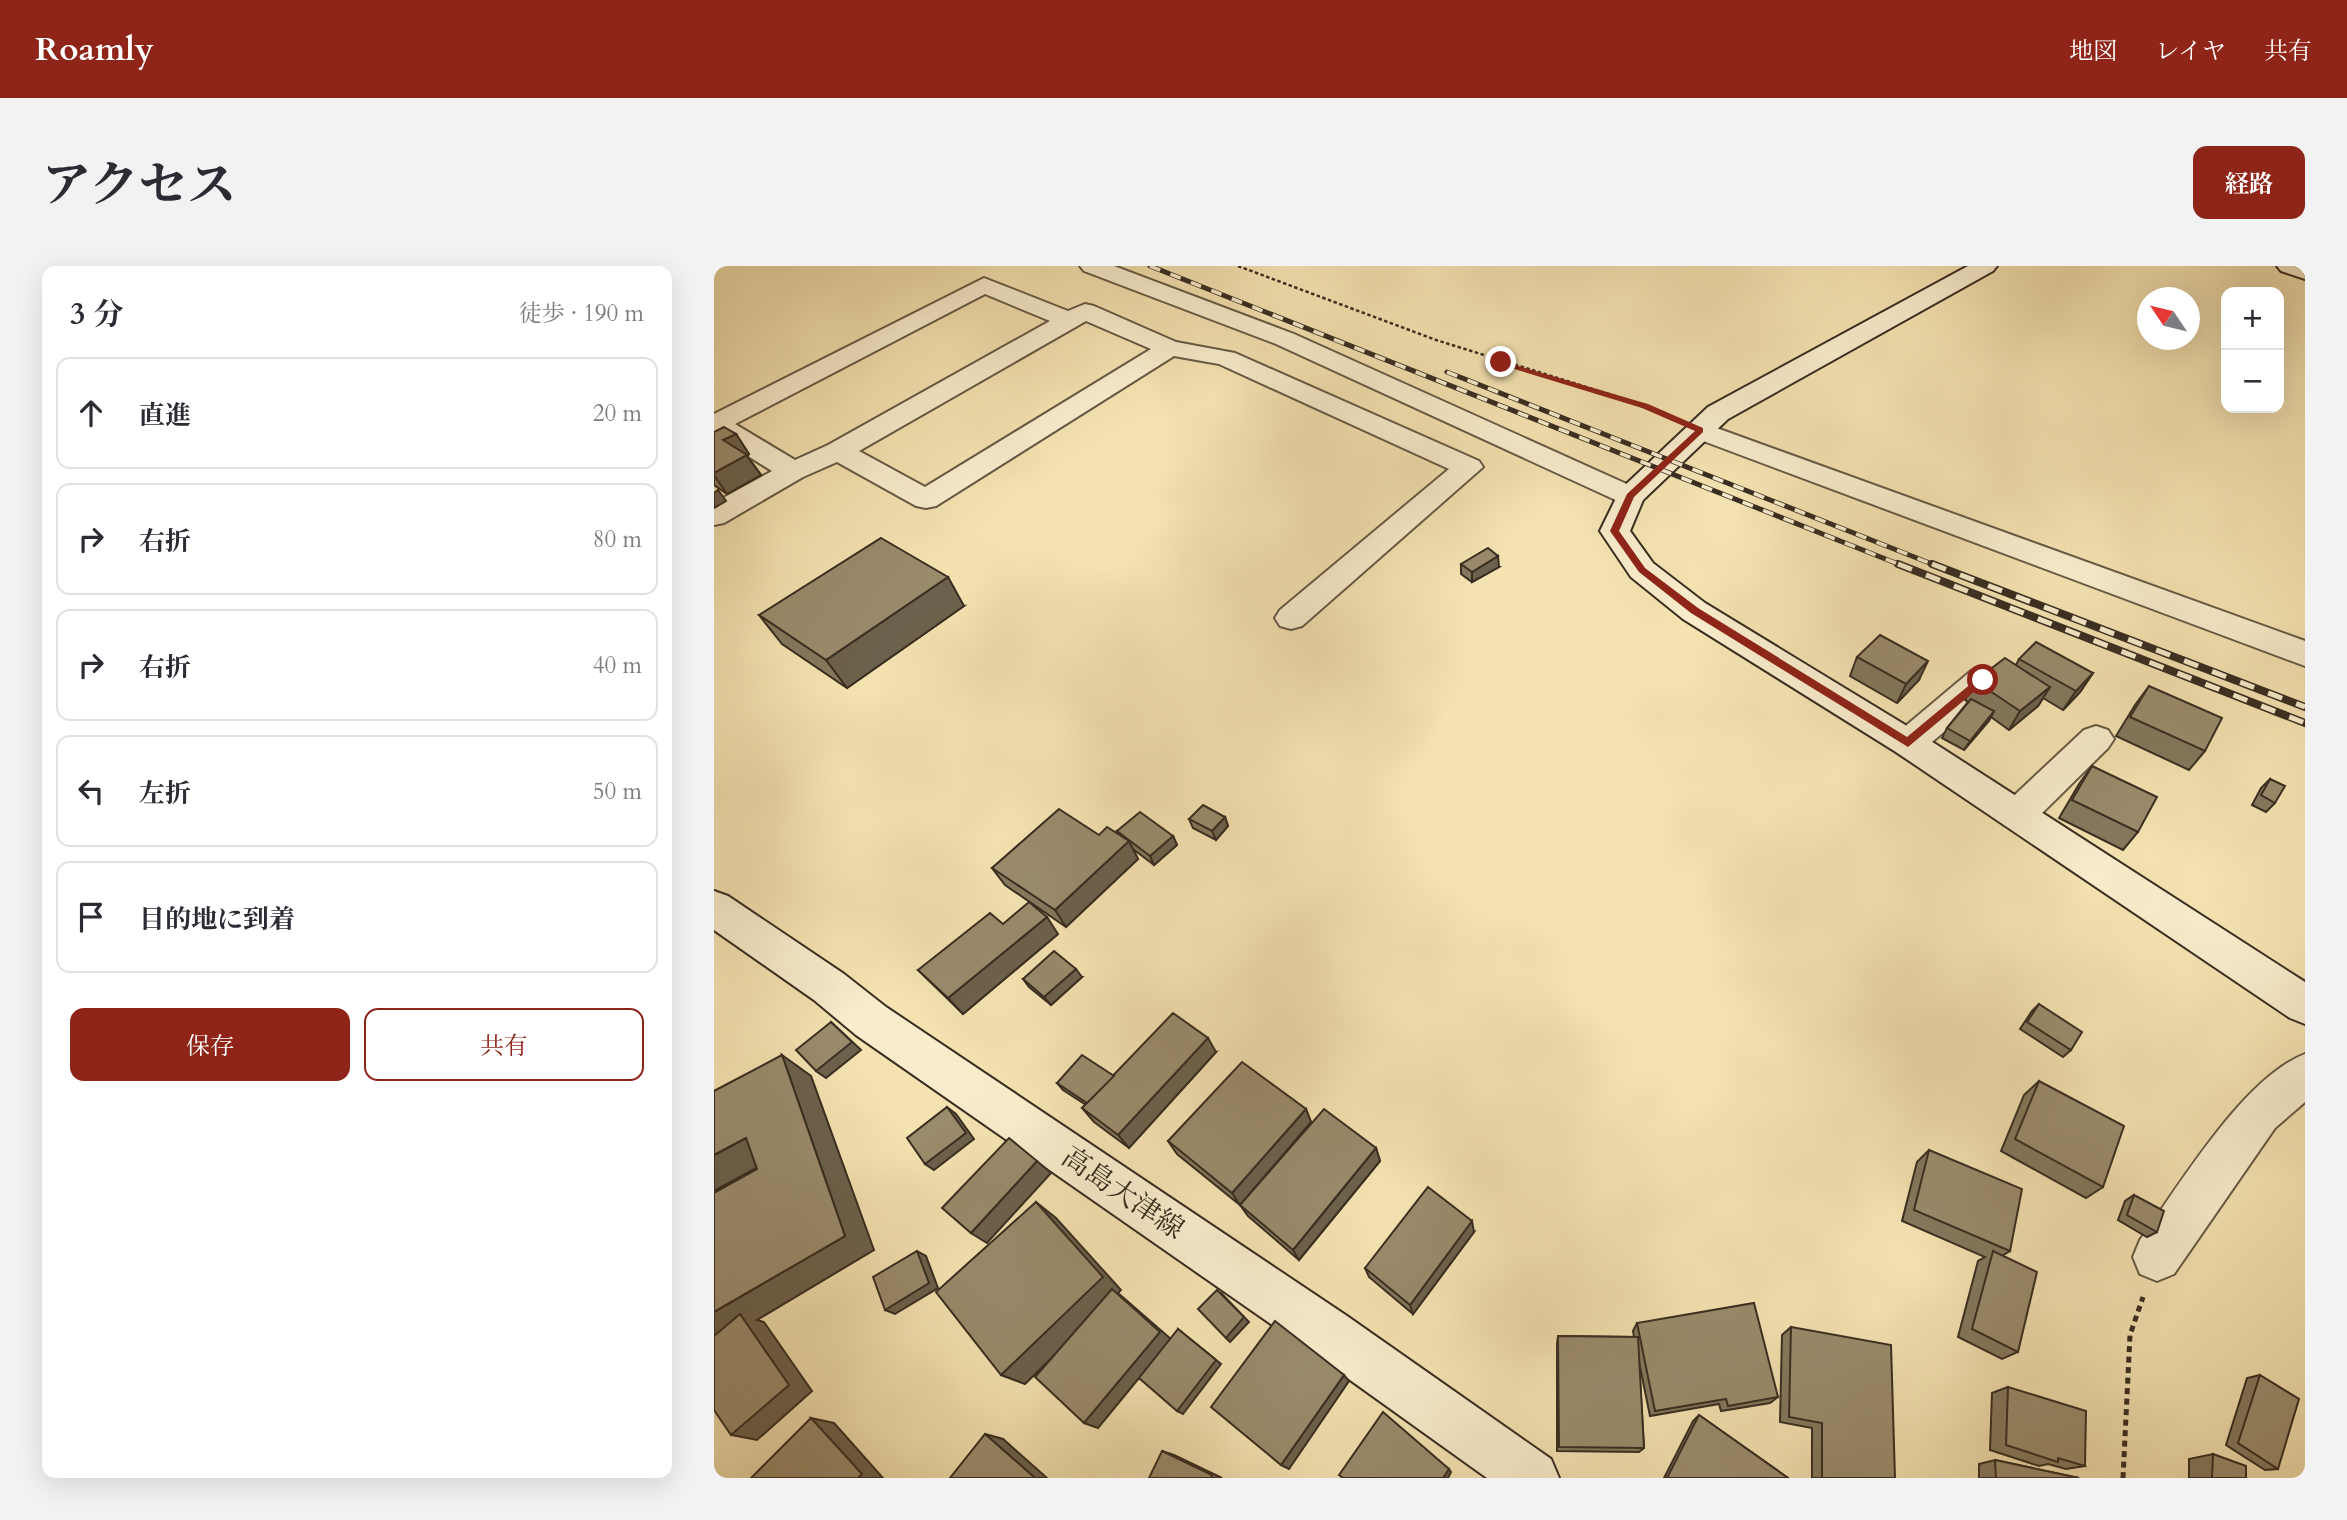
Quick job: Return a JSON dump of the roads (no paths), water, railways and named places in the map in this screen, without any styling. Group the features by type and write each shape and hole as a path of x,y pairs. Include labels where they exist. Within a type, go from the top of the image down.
{"street":[{"path":"1093,266 1285,339 1630,496"},
{"path":"1985,266 1718,413 1630,496 1615,531 1642,570 1694,611 1908,743 2305,1005"},
{"path":"2289,266 2305,272"},
{"path":"714,516 793,471 838,451 1076,315 1129,280"},
{"path":"793,471 715,424 984,285 1170,348 1226,358 1469,467 1291,618"},
{"path":"838,451 926,499 1170,348"},
{"path":"1700,430 2305,654"},
{"path":"1908,743 1983,680"},
{"path":"2017,815 2096,739"},
{"name":"高島大津線","path":"714,908 829,987 871,1021 1329,1334 1532,1478"},
{"path":"2157,1257 2259,1113 2305,1074"}],"railway":[{"path":"1150,266 1903,566"},
{"path":"1447,372 1937,566"},
{"path":"1898,564 2305,723"},
{"path":"1932,564 2305,707"}]}
